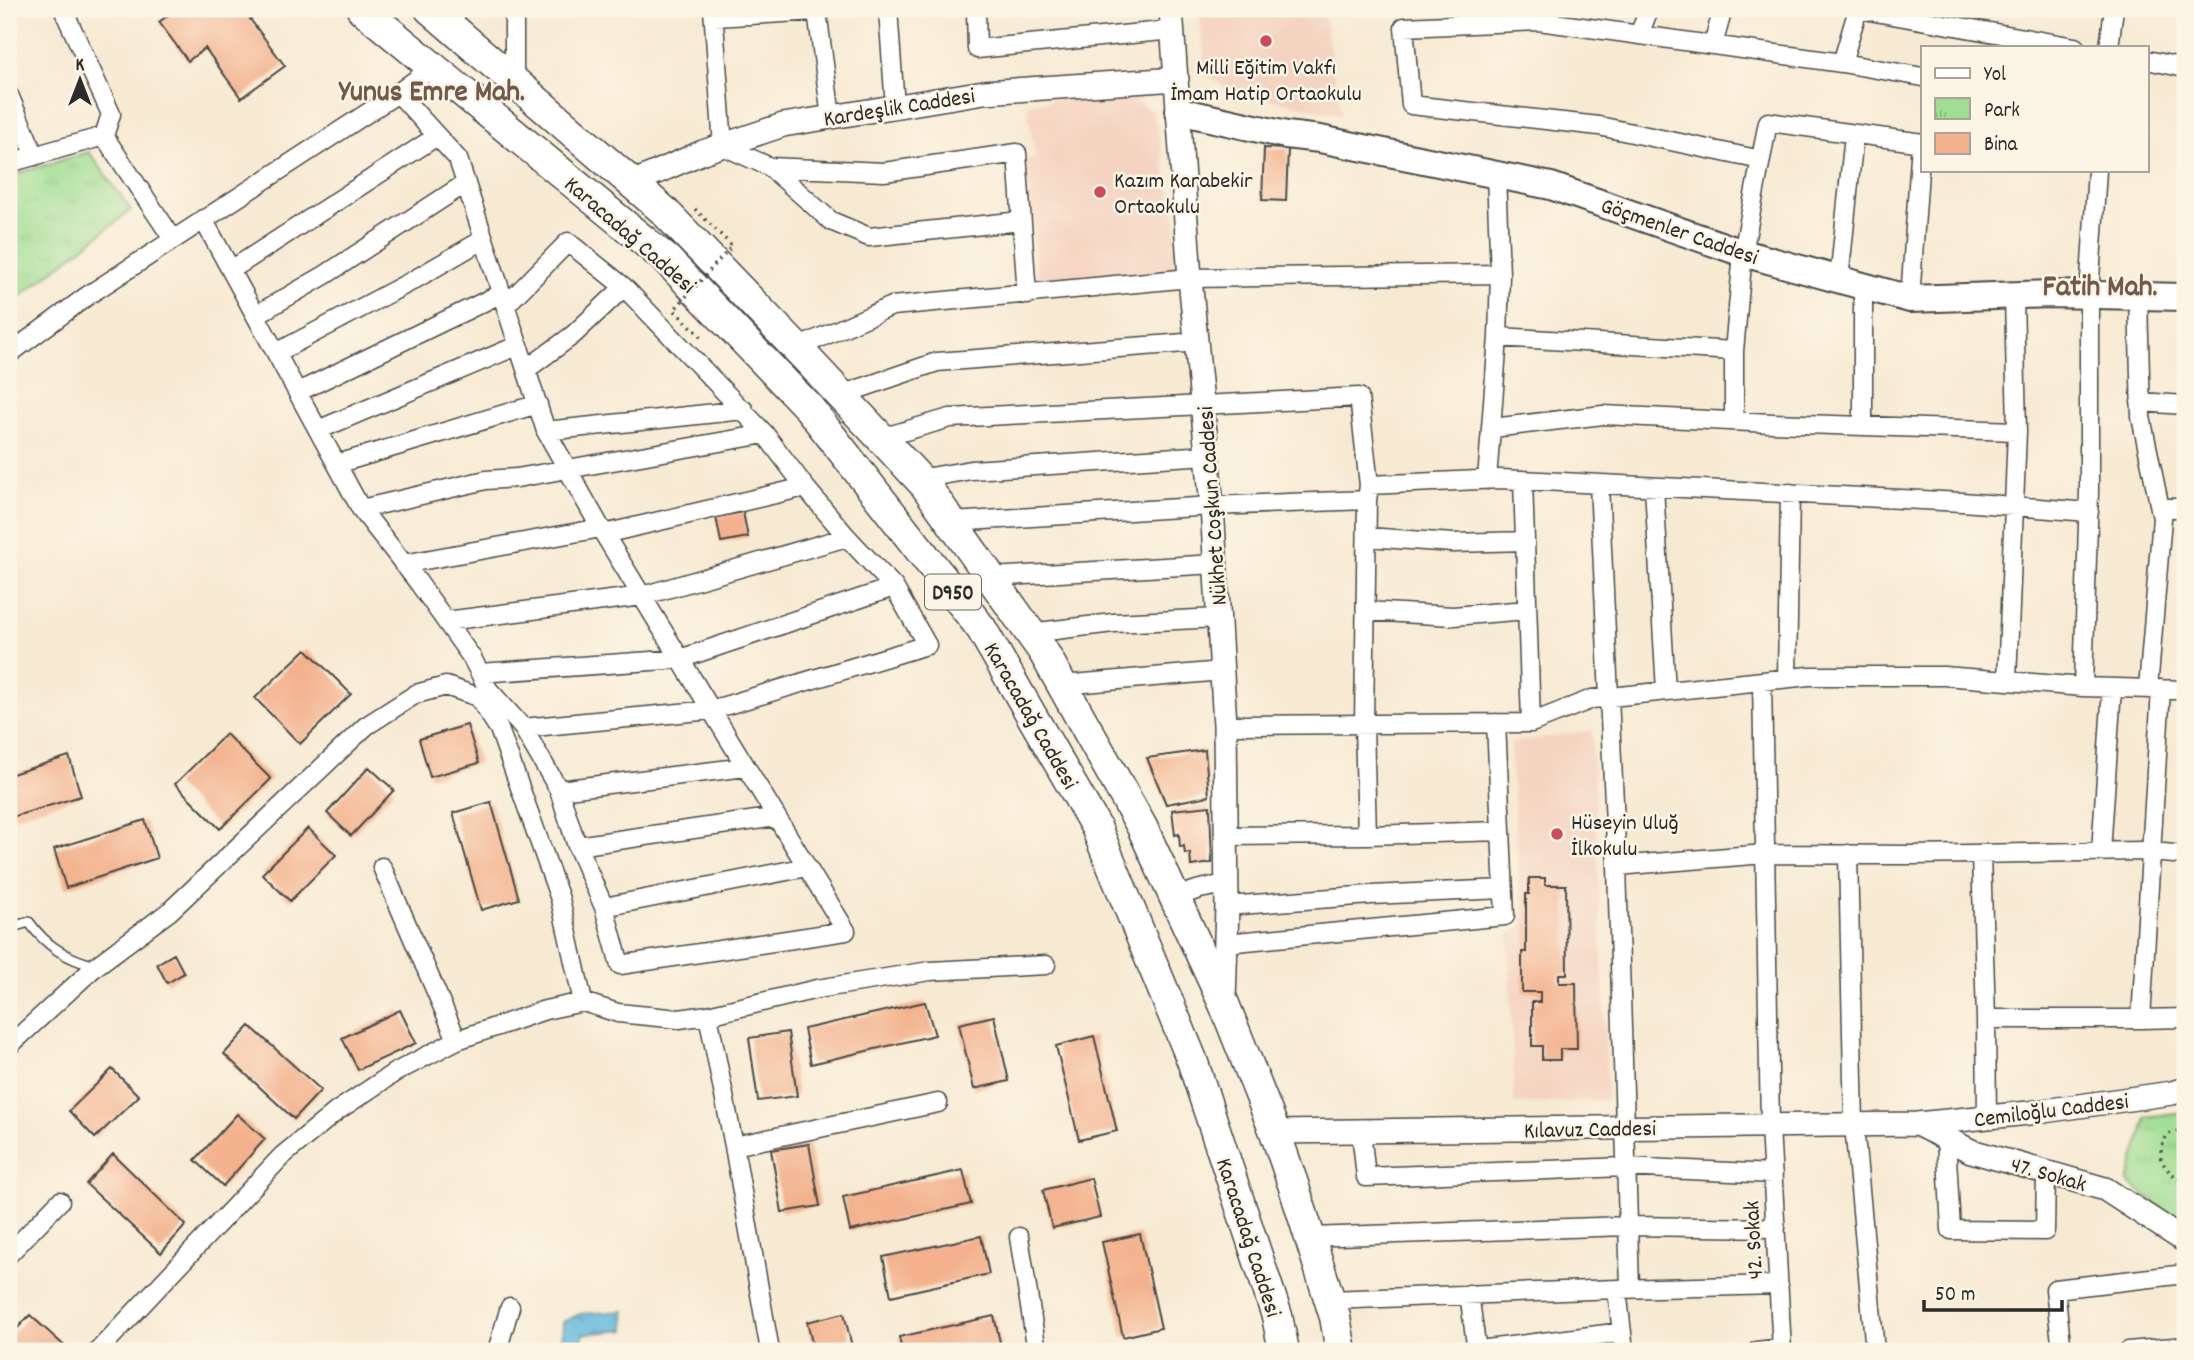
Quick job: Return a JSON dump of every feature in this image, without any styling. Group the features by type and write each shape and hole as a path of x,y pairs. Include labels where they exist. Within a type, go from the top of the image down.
{"highway":[{"name":"Karacadağ Caddesi","path":"362,9 666,259 809,408 981,628 1096,827 1192,1060 1277,1316 1284,1351"},
{"name":"Karacadağ Caddesi","path":"429,9 663,210 797,348 919,479 1030,633 1142,827 1224,1004 1275,1132 1329,1300 1341,1351"}],"main road":[{"name":"Göçmenler Caddesi","path":"1179,111 1286,135 1320,139 1551,186 1743,253 1910,299 2014,295 2185,297"}],"street":[{"path":"63,9 111,114 104,136"},
{"path":"514,9 514,81"},
{"path":"888,9 895,107"},
{"path":"976,9 977,49 1172,19"},
{"path":"1639,35 1649,9"},
{"path":"1713,45 1723,9"},
{"path":"1842,63 1858,9 2069,46"},
{"path":"2109,46 2115,9"},
{"path":"831,117 817,11 714,13 723,146 770,167 831,221 869,237 1021,221"},
{"name":"Nükhet Coşkun Caddesi","path":"1172,19 1190,278 1212,506 1225,725 1227,836 1224,1004"},
{"path":"1761,160 1599,126 1411,105 1404,27 1539,21 1842,63 1921,77"},
{"path":"2148,60 2185,68"},
{"path":"9,354 87,296 398,93 433,67"},
{"name":"Kardeşlik Caddesi","path":"632,183 703,152 783,125 985,92 1177,79"},
{"path":"203,219 361,509 446,621 488,689 523,728 559,790 577,846 604,907 620,965 846,931 603,531 546,431 458,159 398,93"},
{"path":"9,95 35,156"},
{"path":"1734,421 1734,351 1743,253 1768,122 1921,143"},
{"path":"1854,135 1851,283 1863,426"},
{"path":"9,163 104,136"},
{"path":"104,136 173,239"},
{"path":"231,271 437,136"},
{"path":"770,167 884,172 1017,153 1027,295"},
{"path":"1910,299 1921,156"},
{"path":"2082,687 2089,512 2089,295 2097,172"},
{"path":"1488,480 1500,274 1496,175"},
{"path":"256,315 325,275 466,183"},
{"path":"276,353 412,281 484,239"},
{"path":"298,392 504,299 568,242 624,287 744,410 847,537 894,587 927,645 711,710 523,728"},
{"path":"797,348 892,306 1190,278 1500,274"},
{"path":"527,369 573,335 624,287"},
{"path":"2007,681 2016,506 2014,295"},
{"path":"2138,296 2141,417 2162,518 2154,689 2152,852 2141,1020"},
{"path":"1498,337 1734,351"},
{"path":"841,395 937,362 1198,342"},
{"path":"318,430 519,345"},
{"path":"881,438 950,418 1359,397 1368,493 1364,725 1367,835"},
{"path":"2140,402 2185,405"},
{"path":"337,464 538,404"},
{"path":"546,431 744,410"},
{"path":"1492,428 1603,415 2017,431"},
{"path":"361,509 486,480 517,478 765,434"},
{"path":"919,479 971,470 1208,455"},
{"path":"951,522 1212,506 1488,480 2016,506 2089,512"},
{"path":"1523,480 1531,723"},
{"path":"1598,484 1617,866 1628,1226 1623,1289 1624,1351"},
{"path":"404,564 603,531 805,487"},
{"path":"1654,487 1666,691"},
{"path":"1787,678 1790,494"},
{"path":"2160,509 2185,508"},
{"path":"446,621 642,596 847,537"},
{"path":"1367,537 1453,543 1525,541"},
{"path":"990,577 1216,564"},
{"path":"480,673 680,659 894,587"},
{"path":"1366,611 1453,617 1527,610"},
{"path":"1030,633 1113,623 1219,618"},
{"path":"1062,685 1222,671"},
{"path":"1225,725 1531,723 1592,699 1809,676 1944,676 2082,687 2185,690"},
{"name":"42. Sokak","path":"1762,681 1770,1126 1782,1350"},
{"path":"9,1046 96,966 170,911 366,726 416,694 446,686 478,697 499,729 560,899 583,1002"},
{"path":"2101,852 2112,688"},
{"path":"1226,943 1506,915 1496,723"},
{"path":"559,790 746,767"},
{"path":"577,846 776,817"},
{"path":"1227,836 1501,831"},
{"path":"1617,866 1765,853 1848,855 2152,852 2185,855"},
{"path":"1982,854 1987,1117"},
{"path":"1848,855 1854,1125 1875,1351"},
{"path":"382,867 457,1040"},
{"path":"604,907 807,867"},
{"path":"1175,897 1200,888 1226,895 1371,895 1504,889"},
{"path":"97,1351 282,1156 337,1111 382,1081 457,1040 545,1010 583,1002 618,1013 679,1019 708,1015 817,989 930,971 1046,965"},
{"path":"708,1015 770,1351"},
{"path":"1986,1020 2185,1018"},
{"name":"Cemiloğlu Caddesi","path":"1910,1124 2172,1093 2185,1088"},
{"path":"734,1146 938,1103"},
{"name":"Kılavuz Caddesi","path":"1275,1132 1910,1124"},
{"name":"47. Sokak","path":"1910,1124 1971,1151 2105,1189 2185,1241"},
{"path":"1361,1131 1366,1177 1625,1167 1773,1174"},
{"path":"1946,1139 1951,1230 2045,1231 2046,1172"},
{"path":"9,1254 60,1201"},
{"path":"1310,1237 1628,1226 1776,1228"},
{"path":"1020,1237 1037,1351"},
{"path":"2062,1351 2055,1289 2185,1274"},
{"path":"1329,1300 1779,1285"},
{"path":"1469,1294 1477,1351"},
{"path":"498,1351 510,1307"},
{"path":"1471,1351 1622,1332"},
{"path":"2128,1351 2175,1348"},
{"path":"1757,1351 1782,1350"}],"lane":[{"path":"9,928 29,922 38,934 59,952 96,966"}],"path":[{"path":"695,209 732,246 674,310 704,339"},
{"path":"2185,1130 2168,1134 2161,1146 2162,1158 2169,1174 2185,1182"}],"shaded area":[{"name":"Milli Eğitim Vakfı İmam Hatip Ortaokulu","path":"1199,9 1323,9 1341,115 1227,89 1206,74"},
{"name":"Kazım Karabekir Ortaokulu","path":"1088,92 1131,97 1154,113 1177,224 1179,271 1038,283 1026,160 1035,156 1027,105"},
{"name":"Hüseyin Uluğ İlkokulu","path":"1592,730 1608,1100 1514,1104 1509,936 1522,924 1510,743"}],"green space":[{"path":"89,152 131,210 9,305 9,176"},
{"path":"2185,1112 2185,1227 2128,1182 2146,1117"}],"water":[{"path":"624,1311 625,1330 583,1334 582,1344 562,1343 563,1322 580,1314"},
{"path":"695,1347 695,1351 607,1351 607,1348"}],"building":[{"path":"177,9 264,9 250,19 285,66 241,98 205,48 188,61 159,22"},
{"path":"1264,148 1288,149 1286,201 1262,200"},
{"path":"743,512 748,537 721,542 716,517"},
{"path":"306,649 351,694 300,744 255,698"},
{"path":"467,725 479,763 430,777 419,739"},
{"path":"226,734 271,779 220,829 175,784"},
{"path":"1205,750 1209,796 1166,804 1147,758"},
{"path":"69,756 81,796 9,818 9,775"},
{"path":"369,767 394,790 351,836 327,813"},
{"path":"491,802 519,899 481,910 453,813"},
{"path":"1210,806 1212,863 1191,866 1190,853 1185,854 1184,846 1180,847 1179,834 1175,835 1172,810"},
{"path":"145,820 157,858 66,888 54,849"},
{"path":"308,828 336,855 290,901 262,874"},
{"path":"1529,878 1545,878 1545,885 1566,885 1567,974 1559,974 1559,983 1576,983 1577,1049 1560,1049 1560,1060 1542,1060 1542,1046 1532,1046 1532,1002 1540,1002 1540,992 1522,992 1522,952 1526,952 1526,894 1529,894"},
{"path":"174,954 184,973 167,983 157,964"},
{"path":"925,1002 935,1035 811,1064 804,1029"},
{"path":"400,1010 416,1043 358,1070 342,1038"},
{"path":"994,1016 1009,1081 974,1089 959,1024"},
{"path":"250,1026 321,1090 294,1119 224,1054"},
{"path":"788,1032 797,1096 758,1101 749,1038"},
{"path":"1094,1036 1117,1131 1079,1140 1056,1046"},
{"path":"112,1069 139,1096 95,1138 69,1111"},
{"path":"237,1114 265,1139 223,1186 195,1160"},
{"path":"809,1144 820,1206 782,1212 771,1150"},
{"path":"113,1154 186,1225 161,1253 86,1184"},
{"path":"963,1170 971,1204 850,1231 843,1197"},
{"path":"1091,1178 1100,1217 1052,1228 1043,1190"},
{"path":"1140,1234 1161,1328 1123,1337 1102,1242"},
{"path":"981,1236 989,1274 891,1296 883,1257"},
{"path":"844,1313 853,1351 814,1351 807,1322"},
{"path":"30,1315 70,1351 14,1351 9,1346 9,1337"},
{"path":"994,1316 1002,1351 902,1351 899,1337"}],"place":[{"name":"Milli Eğitim Vakfı İmam Hatip Ortaokulu","path":"1266,41"},
{"name":"Kazım Karabekir Ortaokulu","path":"1100,192"},
{"name":"Hüseyin Uluğ İlkokulu","path":"1557,834"}],"district":[{"name":"Yunus Emre Mah.","path":"432,90"},
{"name":"Fatih Mah.","path":"2100,285"}]}
